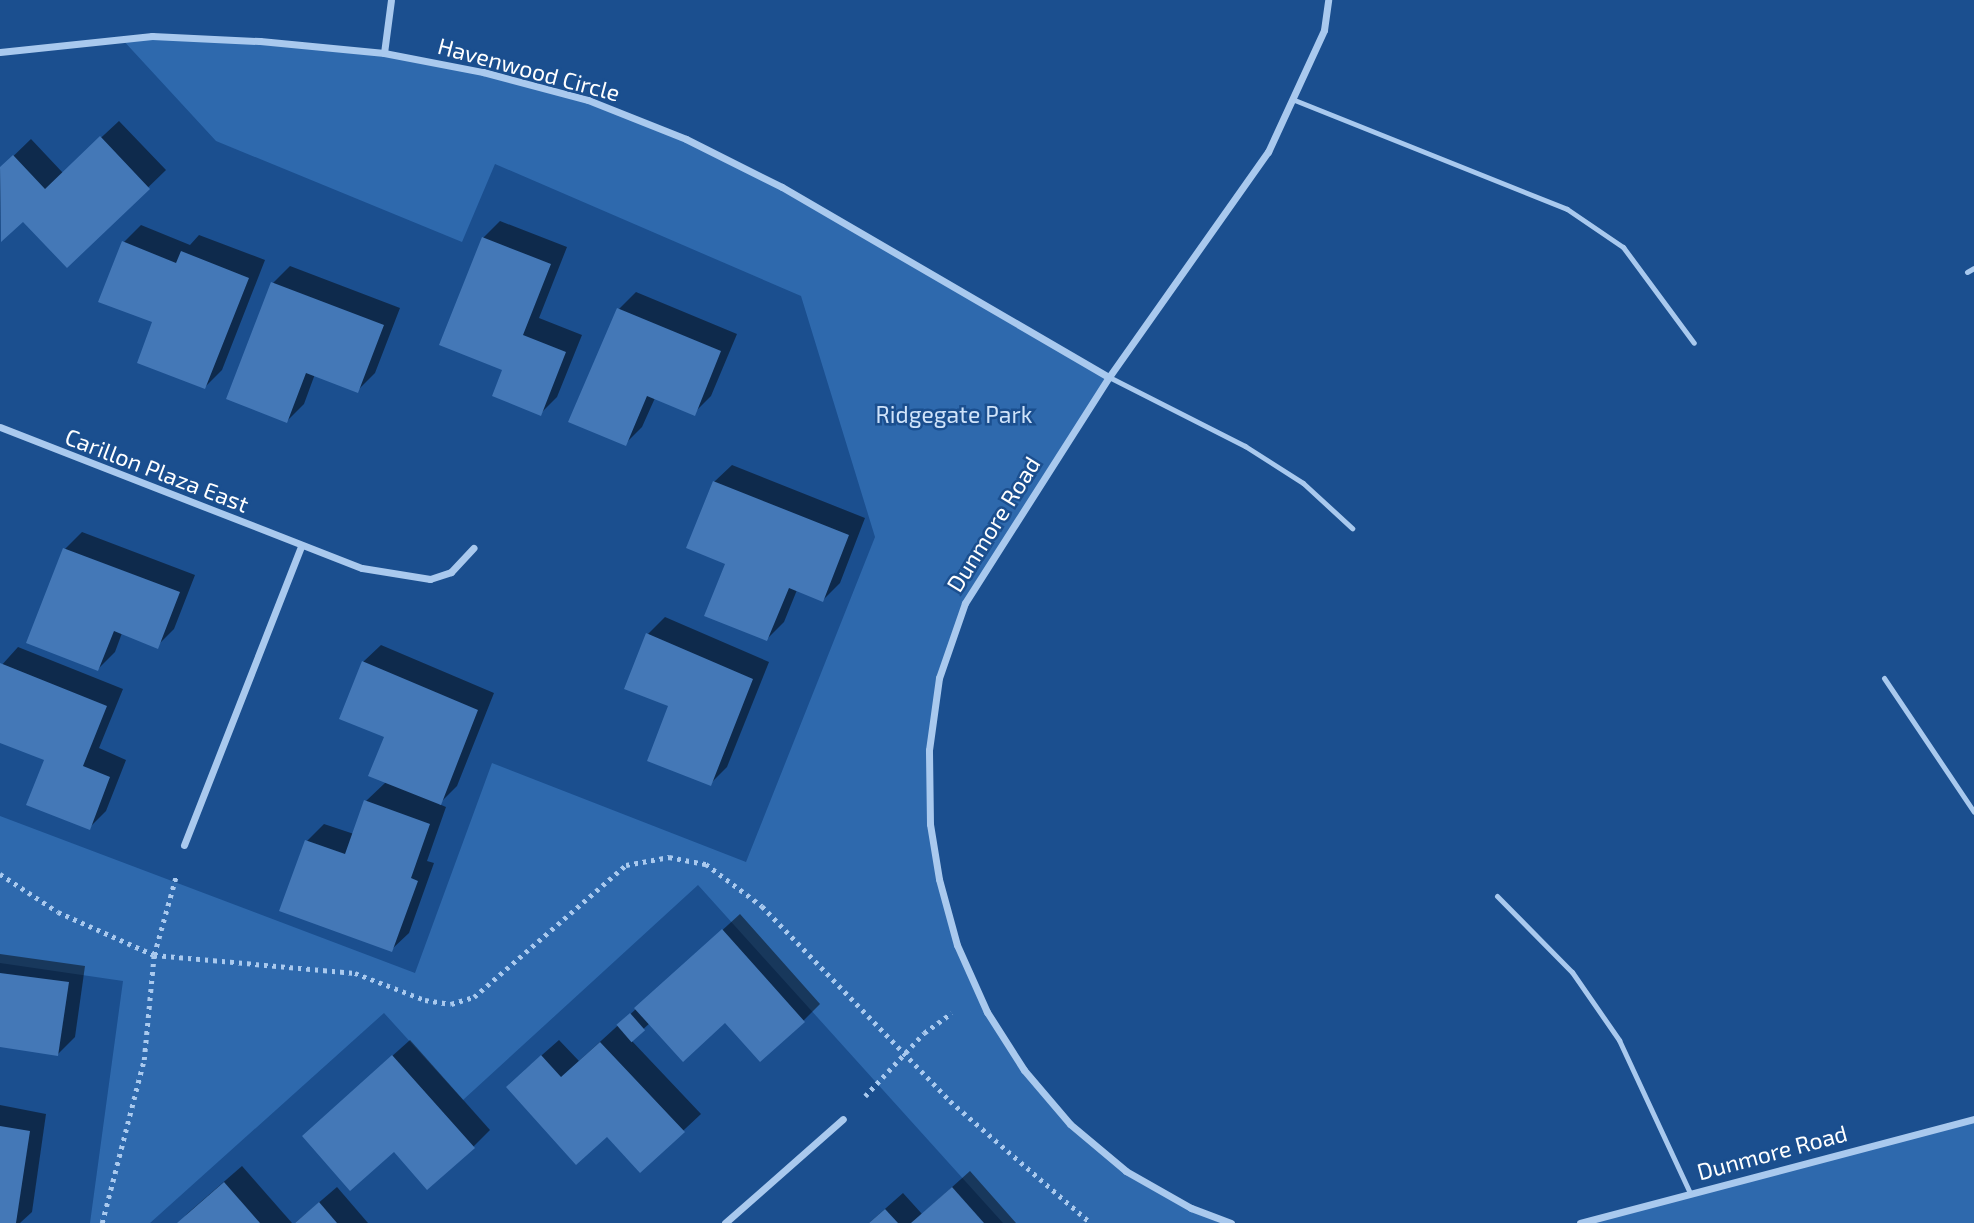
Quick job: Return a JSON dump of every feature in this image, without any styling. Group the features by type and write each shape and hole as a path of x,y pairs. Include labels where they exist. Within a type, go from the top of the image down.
{"street":[{"path":"384,53 391,0"},
{"name":"Dunmore Road","path":"1231,1223 1191,1208 1126,1171 1070,1124 1024,1070 980,998 957,945 930,824 929,750 939,678 965,603 1109,377 1268,152 1324,30 1328,0"},
{"name":"Havenwood Circle","path":"0,52 152,36 384,53 483,72 588,100 686,139 782,187 1109,377"},
{"name":"Carillon Plaza East","path":"0,427 301,547 362,568 430,579 451,572 473,548"},
{"path":"184,845 301,547"},
{"path":"725,1223 843,1119"},
{"name":"Dunmore Road","path":"1580,1223 1974,1119"}],"lane":[{"path":"1292,99 1567,209 1623,247 1694,343"},
{"path":"1967,272 1974,268"},
{"path":"1109,377 1245,446 1303,483 1352,528"},
{"path":"1884,678 1974,812"},
{"path":"1497,896 1572,972 1619,1040 1690,1193"}],"path":[{"path":"102,1223 144,1060 154,955 184,845"},
{"path":"0,874 58,912 154,955 355,973 425,1000 451,1004 474,997 626,864 669,857 706,864 761,906 950,1101 1091,1223"},
{"path":"843,1119 933,1025 980,998"}],"green space":[{"name":"Ridgegate Park","path":"152,36 384,53 483,72 588,100 686,139 782,187 1109,377 965,603 939,678 929,750 930,825 957,945 987,1012 1024,1070 1070,1124 1126,1171 1191,1208 1231,1223 1003,1223 698,885 463,1100 384,1013 150,1223 90,1223 123,981 0,963 0,816 415,973 492,763 746,862 875,537 801,296 495,164 462,242 216,141 121,38"},
{"path":"1974,1119 1974,1223 1580,1223"}],"building":[{"path":"100,136 150,189 67,268 23,222 1,242 0,167 13,155 45,189"},
{"path":"482,237 551,264 523,335 566,352 541,416 492,396 502,370 439,345"},
{"path":"122,241 176,263 181,251 249,278 205,389 137,363 152,322 98,302"},
{"path":"271,282 384,325 358,393 306,373 287,423 226,399"},
{"path":"617,308 721,351 695,416 647,396 626,446 568,422"},
{"path":"713,481 849,535 823,602 789,588 767,641 704,616 725,564 686,548"},
{"path":"63,548 180,592 158,649 114,631 98,671 26,643"},
{"path":"646,633 753,679 711,786 647,761 668,706 624,689"},
{"path":"362,661 478,710 441,805 368,776 384,737 339,719"},
{"path":"0,663 107,706 83,766 110,777 90,830 26,805 44,760 0,743"},
{"path":"364,800 430,824 411,878 418,881 392,952 279,911 305,840 345,854"},
{"path":"722,929 805,1022 760,1062 725,1023 683,1062 634,1008"},
{"path":"0,973 69,982 58,1056 0,1047"},
{"path":"630,1013 645,1030 632,1042 616,1025"},
{"path":"600,1042 685,1132 640,1173 607,1137 576,1165 506,1087 541,1055 561,1077"},
{"path":"392,1055 475,1148 427,1190 394,1152 350,1191 302,1136"},
{"path":"0,1126 30,1131 16,1223 0,1223"},
{"path":"224,1182 260,1223 177,1223"},
{"path":"952,1187 984,1223 911,1223"},
{"path":"319,1202 337,1223 295,1223"},
{"path":"885,1209 898,1223 869,1223"}]}
